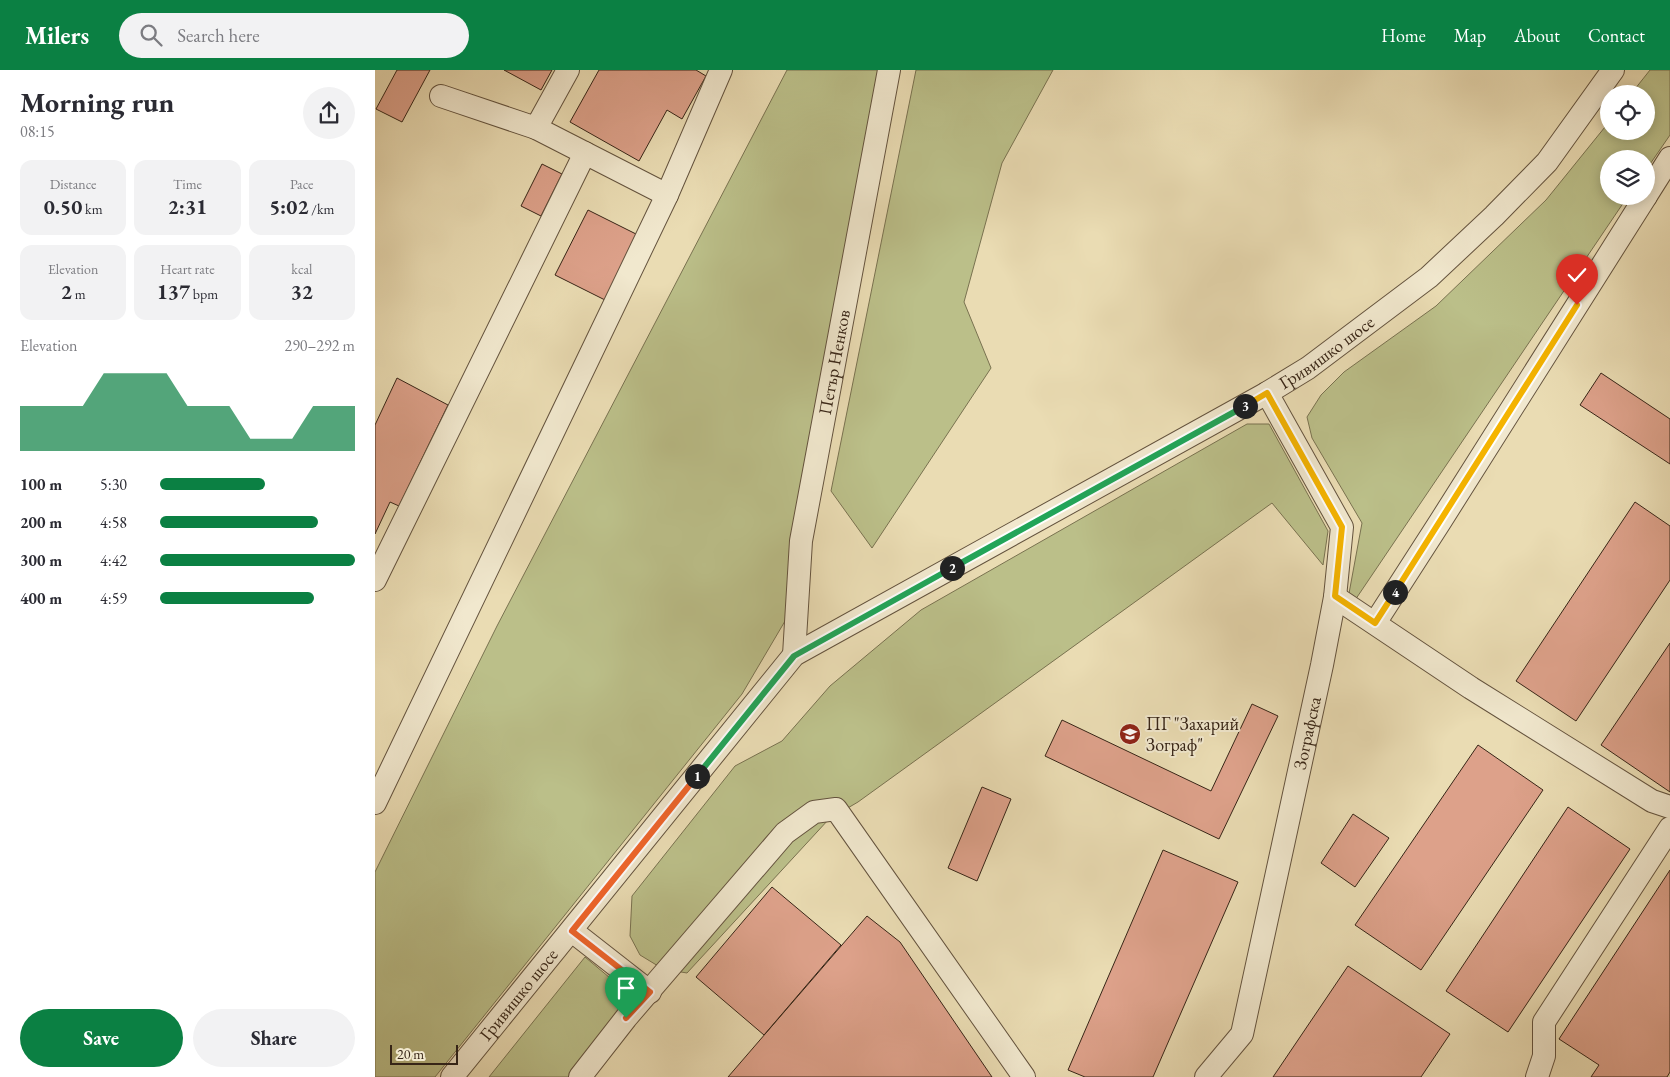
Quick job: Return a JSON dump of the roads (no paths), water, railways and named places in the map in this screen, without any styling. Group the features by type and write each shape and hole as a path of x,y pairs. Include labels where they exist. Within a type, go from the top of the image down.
{"street":[{"path":"536,128 568,70"},
{"path":"375,802 667,195 721,70"},
{"name":"Петър Ненков","path":"794,656 801,540 889,70"},
{"name":"Гривишко шосе","path":"453,1077 578,937 794,656 1267,393 1308,368 1429,277 1494,216 1547,162 1613,70"},
{"path":"441,96 536,128 667,195"},
{"path":"375,580 585,153"},
{"path":"1655,182 1670,158"},
{"path":"1375,623 1441,522 1640,205"},
{"name":"Зографска","path":"1206,1077 1242,1034 1322,665 1335,596 1342,527 1267,393"},
{"path":"1335,596 1471,688 1652,801 1670,807"},
{"path":"580,1077 626,1018 644,987 785,834 814,812 836,809 1025,1077"},
{"path":"1537,1077 1544,1056 1544,1022 1670,828"},
{"path":"578,937 644,987"}],"place":[{"name":"ПГ \"Захарий Зограф\"","path":"1130,734"}]}
